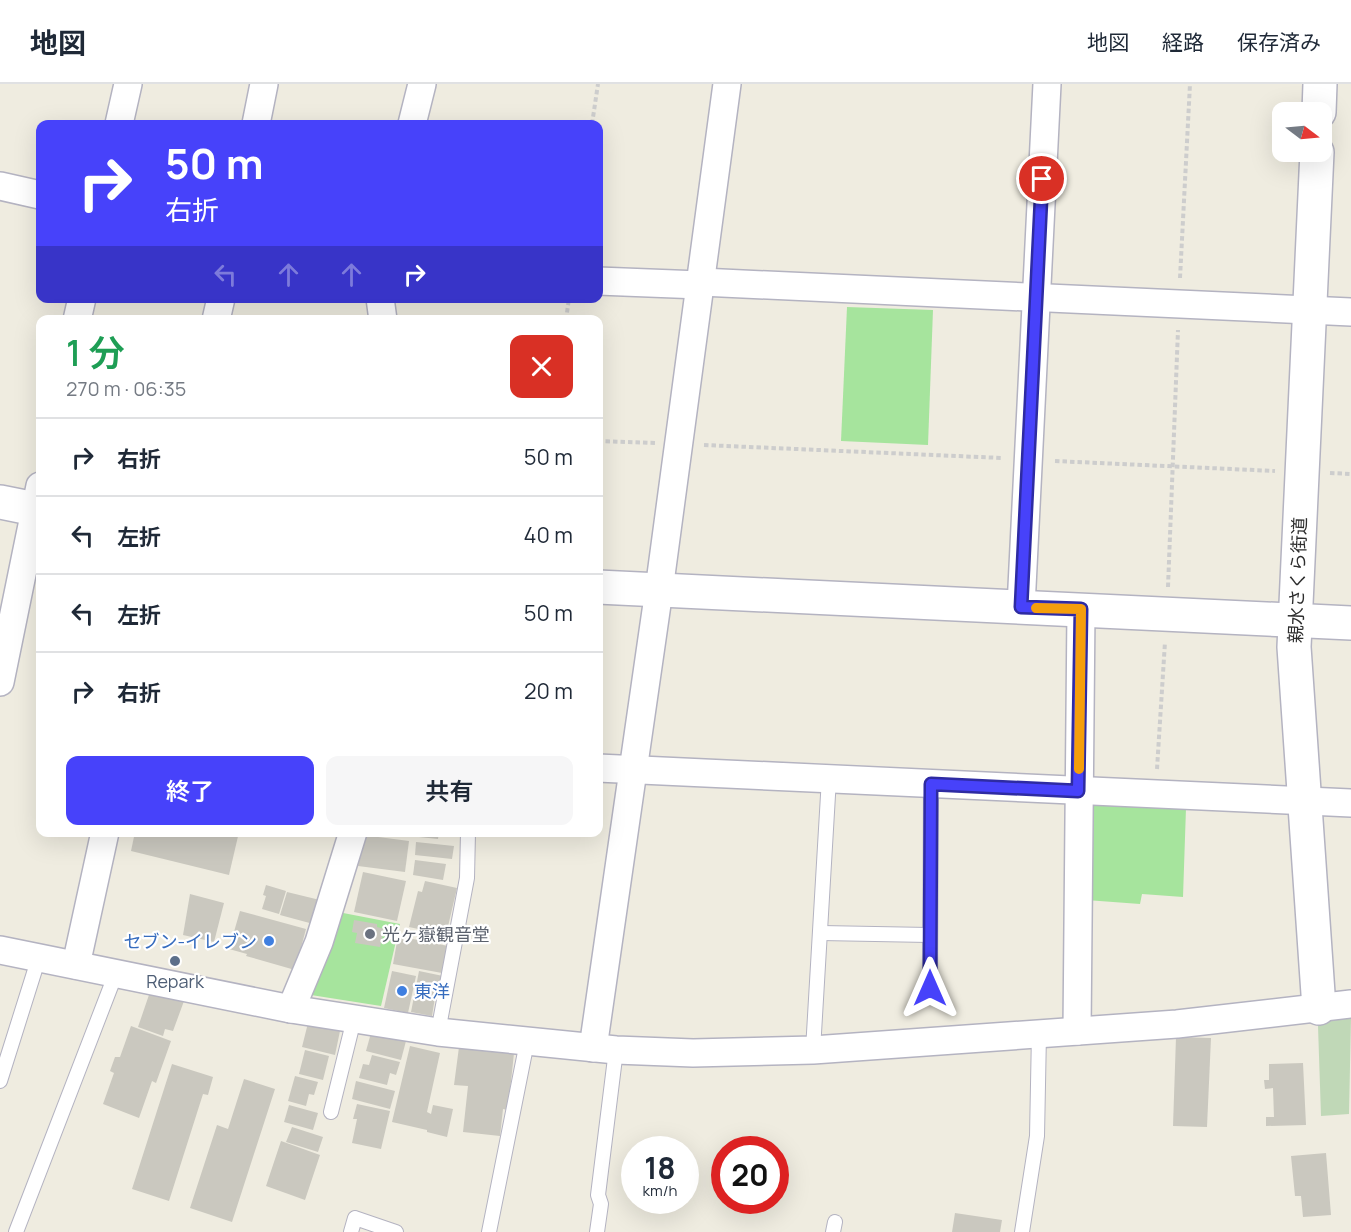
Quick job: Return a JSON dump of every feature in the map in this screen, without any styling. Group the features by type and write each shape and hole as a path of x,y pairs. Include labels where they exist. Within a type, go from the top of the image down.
{"street":[{"path":"120,120 128,84"},
{"path":"256,120 264,84"},
{"path":"413,120 422,84"},
{"path":"604,1049 632,770 659,590 727,84"},
{"path":"1021,607 1047,84"},
{"path":"1319,102 1320,84"},
{"name":"親水さくら街道","path":"1316,162 1294,647 1305,801 1335,1006"},
{"path":"0,186 36,194"},
{"path":"603,281 1351,312"},
{"path":"0,502 36,502"},
{"path":"0,682 36,516"},
{"path":"603,587 1351,623"},
{"path":"1077,1031 1081,609"},
{"path":"603,768 1351,804"},
{"path":"76,965 104,837"},
{"path":"291,1009 319,942 351,837"},
{"path":"0,950 291,1009 438,1032 604,1049 693,1053 813,1050 1177,1024 1335,1006"}],"lane":[{"path":"813,1050 829,778"},
{"path":"930,988 931,784"},
{"path":"438,1032 467,878 468,837"},
{"path":"821,933 929,935"},
{"path":"0,1081 39,957"},
{"path":"16,1232 116,973"},
{"path":"332,1112 354,1019"},
{"path":"1022,1232 1037,1136 1039,1034"},
{"path":"489,1232 527,1042"},
{"path":"597,1232 601,1204 598,1195 604,1049"},
{"path":"351,1232 355,1218 396,1232"}],"path":[{"path":"593,120 598,84"},
{"path":"1156,795 1190,84"},
{"path":"603,441 663,443"}],"green space":[{"path":"847,307 933,310 928,445 841,441"},
{"path":"1088,804 1186,808 1183,897 1142,894 1140,904 1086,900"},
{"path":"338,912 400,924 381,1006 311,995"},
{"path":"1351,1017 1349,1114 1321,1116 1318,1026 1323,1020"}],"building":[{"path":"134,837 238,837 229,875 131,851"},
{"path":"363,837 409,841 405,872 358,866"},
{"path":"416,842 454,846 452,859 415,855"},
{"path":"415,860 446,864 443,880 413,875"},
{"path":"363,872 406,881 397,921 354,912"},
{"path":"425,881 457,888 446,935 409,927 418,891 422,892"},
{"path":"266,885 286,891 279,914 262,909 266,896 263,895"},
{"path":"287,892 324,901 317,925 280,915"},
{"path":"190,894 224,903 214,942 183,935"},
{"path":"240,911 306,929 295,970 229,949"},
{"path":"354,920 377,924 377,927 384,929 380,947 355,943 357,933 352,932"},
{"path":"392,926 397,927 394,939 389,938"},
{"path":"398,936 448,946 442,973 393,964"},
{"path":"392,971 416,976 408,1013 384,1008"},
{"path":"419,971 443,976 440,992 436,991 432,1016 411,1012"},
{"path":"151,989 184,1001 173,1031 165,1029 163,1036 138,1027"},
{"path":"308,1023 340,1031 335,1055 302,1047"},
{"path":"131,1026 171,1041 156,1083 152,1081 139,1118 103,1104 114,1073 110,1071 115,1057 120,1057"},
{"path":"371,1033 406,1041 401,1060 366,1051"},
{"path":"1176,1037 1211,1038 1207,1127 1173,1126"},
{"path":"410,1046 440,1053 427,1112 431,1114 433,1105 453,1109 447,1137 392,1122"},
{"path":"459,1047 514,1053 508,1110 503,1109 500,1136 463,1132 468,1086 454,1085"},
{"path":"305,1050 329,1056 323,1080 299,1074"},
{"path":"372,1055 400,1062 396,1075 390,1073 387,1085 359,1078 363,1064 369,1065"},
{"path":"1303,1063 1306,1125 1266,1126 1266,1117 1274,1117 1273,1088 1265,1089 1264,1080 1269,1080 1269,1064"},
{"path":"172,1064 213,1077 208,1095 203,1094 169,1201 132,1189"},
{"path":"295,1076 318,1082 314,1095 309,1094 306,1106 288,1101"},
{"path":"244,1079 275,1089 232,1222 190,1208 217,1125 228,1129"},
{"path":"356,1081 395,1091 390,1109 352,1099"},
{"path":"357,1104 390,1111 381,1149 352,1143 357,1119 353,1119"},
{"path":"289,1105 318,1113 313,1130 284,1122"},
{"path":"292,1127 323,1137 318,1152 286,1142"},
{"path":"281,1141 320,1155 305,1200 266,1186"},
{"path":"1326,1153 1331,1215 1303,1217 1301,1196 1295,1196 1291,1156"},
{"path":"955,1213 1002,1220 1000,1232 952,1232"}],"slow traffic":[{"path":"1036,608 1081,609 1079,769"}],"place":[{"name":"光ヶ嶽観音堂","path":"370,934"},
{"name":"セブン-イレブン","path":"269,941"},
{"name":"Repark","path":"175,961"},
{"name":"東洋","path":"402,991"}],"route":[{"path":"930,988 931,784 1078,791 1081,609 1021,607 1042,179"}]}
